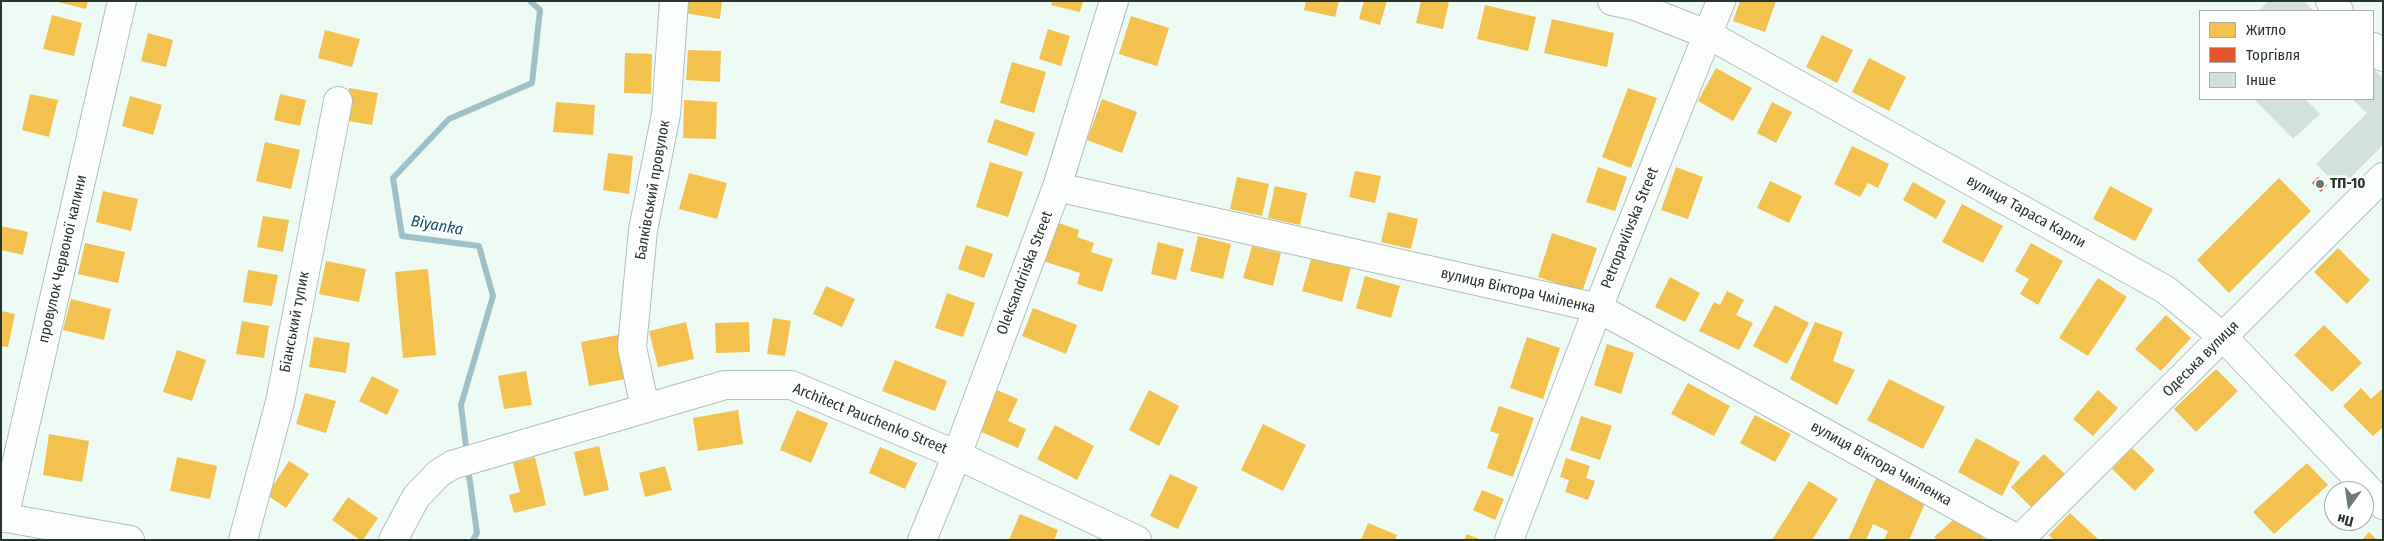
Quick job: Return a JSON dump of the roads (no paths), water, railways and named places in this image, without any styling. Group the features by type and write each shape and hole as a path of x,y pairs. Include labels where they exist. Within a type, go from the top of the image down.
{"street":[{"name":"провулок Червоної калини","path":"2,517 122,1"},
{"name":"Балківський провулок","path":"645,408 632,347 643,230 666,114 674,1"},
{"name":"Oleksandriiska Street","path":"922,540 957,455 1057,187 1114,1"},
{"name":"вулиця Тараса Карпи","path":"1612,1 1635,6 1709,35 2166,290 2223,337 2383,505"},
{"name":"Petropavlivska Street","path":"1509,540 1598,308 1709,35 1721,1"},
{"path":"2374,47 2383,57"},
{"name":"Біанський тупик","path":"243,540 280,402 338,101"},
{"name":"Одеська вулиця","path":"2019,540 2383,177"},
{"name":"вулиця Віктора Чміленка","path":"1057,187 1598,308 2019,540"},
{"name":"Architect Pauchenko Street","path":"393,540 416,497 455,466 645,408 725,386 791,385 957,455 1137,540"},
{"path":"415,540 455,466"},
{"path":"2,517 130,540"}],"waterway":[{"name":"Biyanka","path":"467,455 461,405 493,296 479,246 402,236 393,178 449,119 532,83 540,10 530,1"},
{"name":"Biyanka","path":"468,468 477,533 473,540"}],"place":[{"name":"ТП-10","path":"2320,184"}]}
